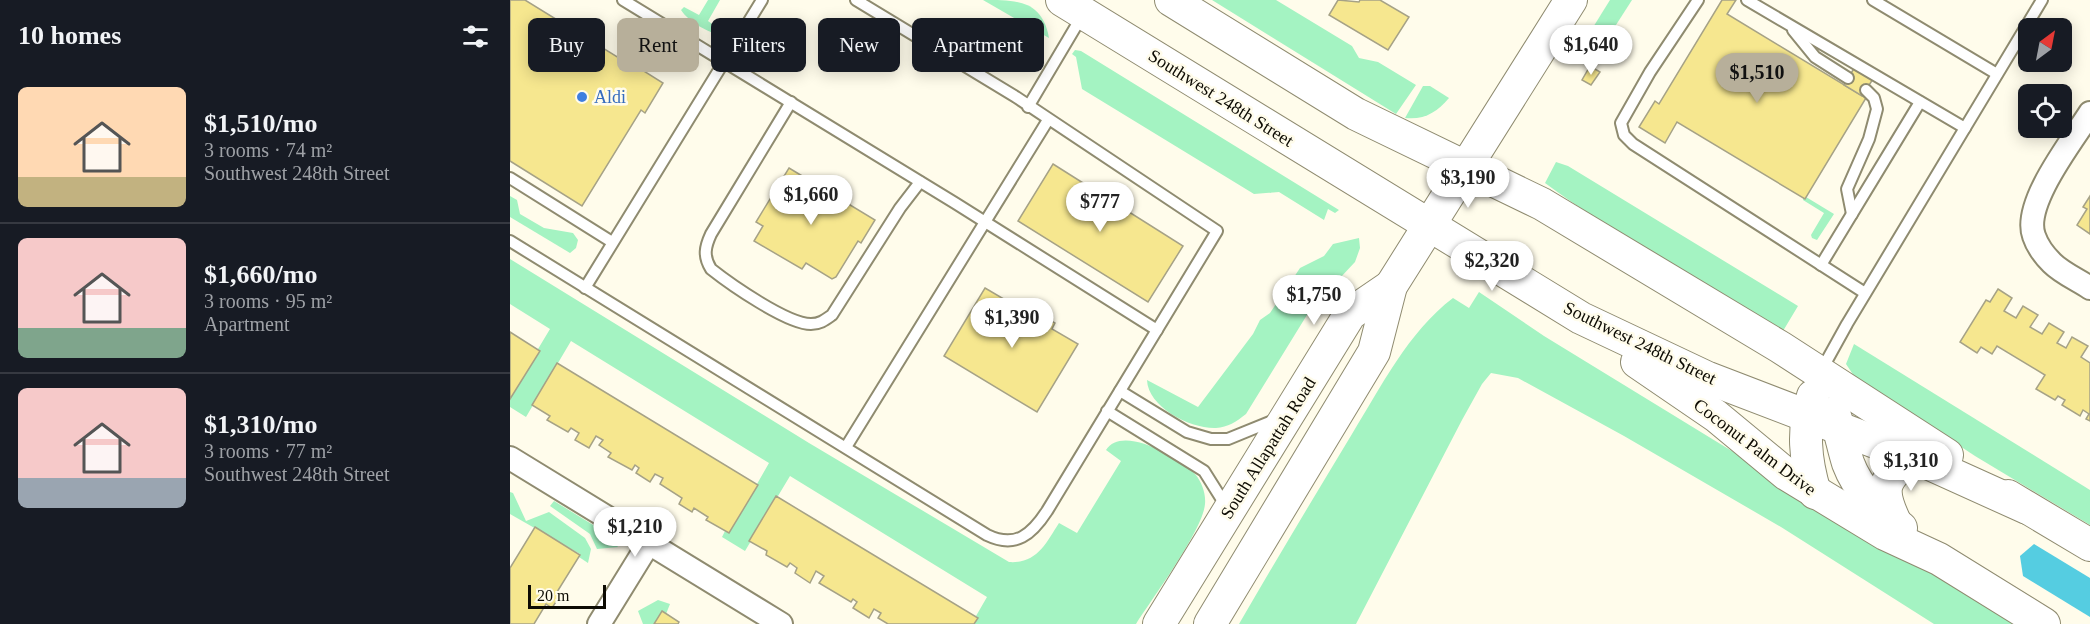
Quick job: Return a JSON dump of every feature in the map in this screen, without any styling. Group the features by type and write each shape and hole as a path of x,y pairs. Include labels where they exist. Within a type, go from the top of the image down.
{"street":[{"name":"Southwest 248th Street","path":"1171,0 1356,114 1542,204 1820,372 2026,508 2090,545"},
{"name":"South Allapattah Road","path":"1210,624 1374,352 1391,286 1571,0"},
{"name":"Southwest 248th Street","path":"1073,7 1581,318 1708,378 1912,456 2026,508"},
{"path":"2090,113 2043,189 2034,208 2033,235 2052,263 2090,288"},
{"name":"South Allapattah Road","path":"1159,624 1350,314 1391,286"},
{"name":"Coconut Palm Drive","path":"1581,318 1631,358 1716,416 1786,474 1885,534 1939,559 2044,624"},
{"path":"1815,493 1804,442 1807,414 1820,372"},
{"name":"Coconut Palm Drive","path":"1820,372 1839,427 1848,463 1869,499 1939,559"},
{"path":"1897,525 1887,505 1884,490 1892,475 1912,456"},
{"path":"510,458 781,624"},
{"path":"599,624 649,543"}],"lane":[{"path":"623,0 711,55"},
{"path":"751,18 762,0"},
{"path":"510,242 987,534 1004,541 1024,537 1041,520 1217,231 1016,97 856,0"},
{"path":"1698,0 1650,72 1621,123 1624,135 1633,144 1865,293"},
{"path":"1747,0 1965,128"},
{"path":"1873,0 1997,74"},
{"path":"1820,372 1865,293 2042,0"},
{"path":"1028,107 1073,7"},
{"path":"1789,26 1815,57 1848,78"},
{"path":"585,288 717,72"},
{"path":"740,72 1157,330"},
{"path":"1852,214 1847,189 1869,139 1877,109 1874,98 1866,90"},
{"path":"791,102 711,234 705,252 706,261 715,273 786,318 810,324 821,323 832,315 900,208 920,182"},
{"path":"1821,265 1920,102"},
{"path":"846,447 1048,120"},
{"path":"510,178 612,242"},
{"path":"1120,392 1186,432 1211,440 1228,439 1288,415"},
{"path":"1107,411 1204,471 1229,511"}],"green space":[{"path":"708,0 720,0 708,21 711,23 711,32 699,26 699,18 688,18 681,10 684,7 699,15"},
{"path":"983,0 1017,2 1034,9 1042,18 1014,18"},
{"path":"1212,0 1276,0 1352,46 1359,58 1378,62 1416,85 1396,114"},
{"path":"1610,0 1632,0 1598,53 1577,64 1572,61"},
{"path":"1044,21 1046,25 1049,38 1044,35"},
{"path":"1075,50 1081,51 1339,210 1335,213 1328,209 1324,220 1279,192 1254,194 1082,89 1076,57 1072,54"},
{"path":"1423,86 1430,86 1449,98 1430,114 1419,118 1405,118"},
{"path":"1556,162 1568,166 1798,306 1783,331 1632,241 1545,183"},
{"path":"510,196 517,200 520,214 544,228 573,233 578,240 576,248 570,253 510,217"},
{"path":"1806,197 1834,214 1817,240 1811,235 1824,213 1803,200"},
{"path":"1359,238 1360,248 1355,262 1310,310 1246,414 1224,427 1206,427 1194,425 1172,414 1155,399 1149,390 1147,380 1198,407 1253,334 1260,320 1270,313 1300,268 1324,256 1333,244"},
{"path":"510,259 809,443 1009,562 1019,562 1034,556 1045,545 1059,523 1077,533 1121,461 1106,450 1114,443 1125,441 1151,446 1188,467 1203,488 1205,504 1202,516 1187,547 1136,624 974,624 987,597 790,476 745,551 722,537 725,531 729,533 769,463 571,341 526,417 510,407 510,398 540,351 538,349 550,329 510,304"},
{"path":"1479,292 1544,336 1740,456 2022,624 1934,624 1781,527 1624,436 1518,378 1491,373 1482,384 1462,420 1356,624 1239,624 1385,379 1409,344 1422,327 1453,298 1469,308"},
{"path":"1854,344 2090,490 2090,525 1975,456 1854,376 1846,364"},
{"path":"510,492 513,493 526,521 549,512 585,538 591,549 588,563 579,557 580,554 510,514"},
{"path":"554,501 608,534 618,547 597,549 590,534 550,506"},
{"path":"658,600 670,604 666,614 654,624 643,624 638,611"}],"water":[{"path":"2034,544 2090,578 2090,617 2023,576 2020,556"}],"building":[{"name":"Aldi","path":"510,0 525,0 554,18 528,18 528,72 605,72 605,49 617,57 617,72 646,72 663,83 645,113 641,110 582,206 510,161"},
{"path":"1338,0 1359,2 1360,0 1380,0 1409,17 1388,50 1329,15"},
{"path":"1722,0 1736,0 1727,14 1866,98 1805,199 1677,122 1665,143 1639,127 1655,101 1659,104"},
{"path":"1856,65 1875,76 1862,96 1844,85"},
{"path":"1590,66 1600,72 1591,85 1582,80"},
{"path":"1053,164 1183,246 1148,302 1018,221"},
{"path":"789,168 875,220 861,243 858,241 836,277 832,279 806,263 802,269 754,241 763,226 756,222"},
{"path":"2090,196 2090,234 2077,225 2087,209 2083,207"},
{"path":"985,288 1024,311 1027,306 1055,323 1052,329 1078,344 1037,412 944,356"},
{"path":"1998,289 2012,298 2004,311 2016,318 2023,306 2038,315 2030,327 2042,334 2049,323 2064,332 2057,343 2066,348 2072,337 2088,346 2081,357 2090,363 2090,421 2086,419 2089,414 2083,410 2080,416 2062,405 2065,400 2058,396 2055,400 2036,389 2045,375 1997,346 1992,354 1981,347 1977,353 1960,342 1986,300 1990,302"},
{"path":"510,332 540,351 510,399"},
{"path":"557,363 758,485 729,533 706,520 708,517 694,508 692,512 679,504 682,498 660,484 663,478 655,474 650,482 636,473 639,468 635,465 632,470 608,457 611,453 599,445 603,440 596,436 589,448 575,440 579,433 571,428 568,432 547,420 550,416 532,405"},
{"path":"776,496 978,618 974,624 888,624 878,618 881,613 874,609 869,618 853,608 857,602 853,599 851,602 819,583 824,576 816,571 810,583 795,573 797,568 790,563 787,567 766,555 767,551 749,541"},
{"path":"535,527 580,555 557,592 561,594 552,608 546,604 534,624 510,624 510,568"},
{"path":"662,611 679,622 678,624 654,624"}],"place":[{"name":"Aldi","path":"582,97"}]}
